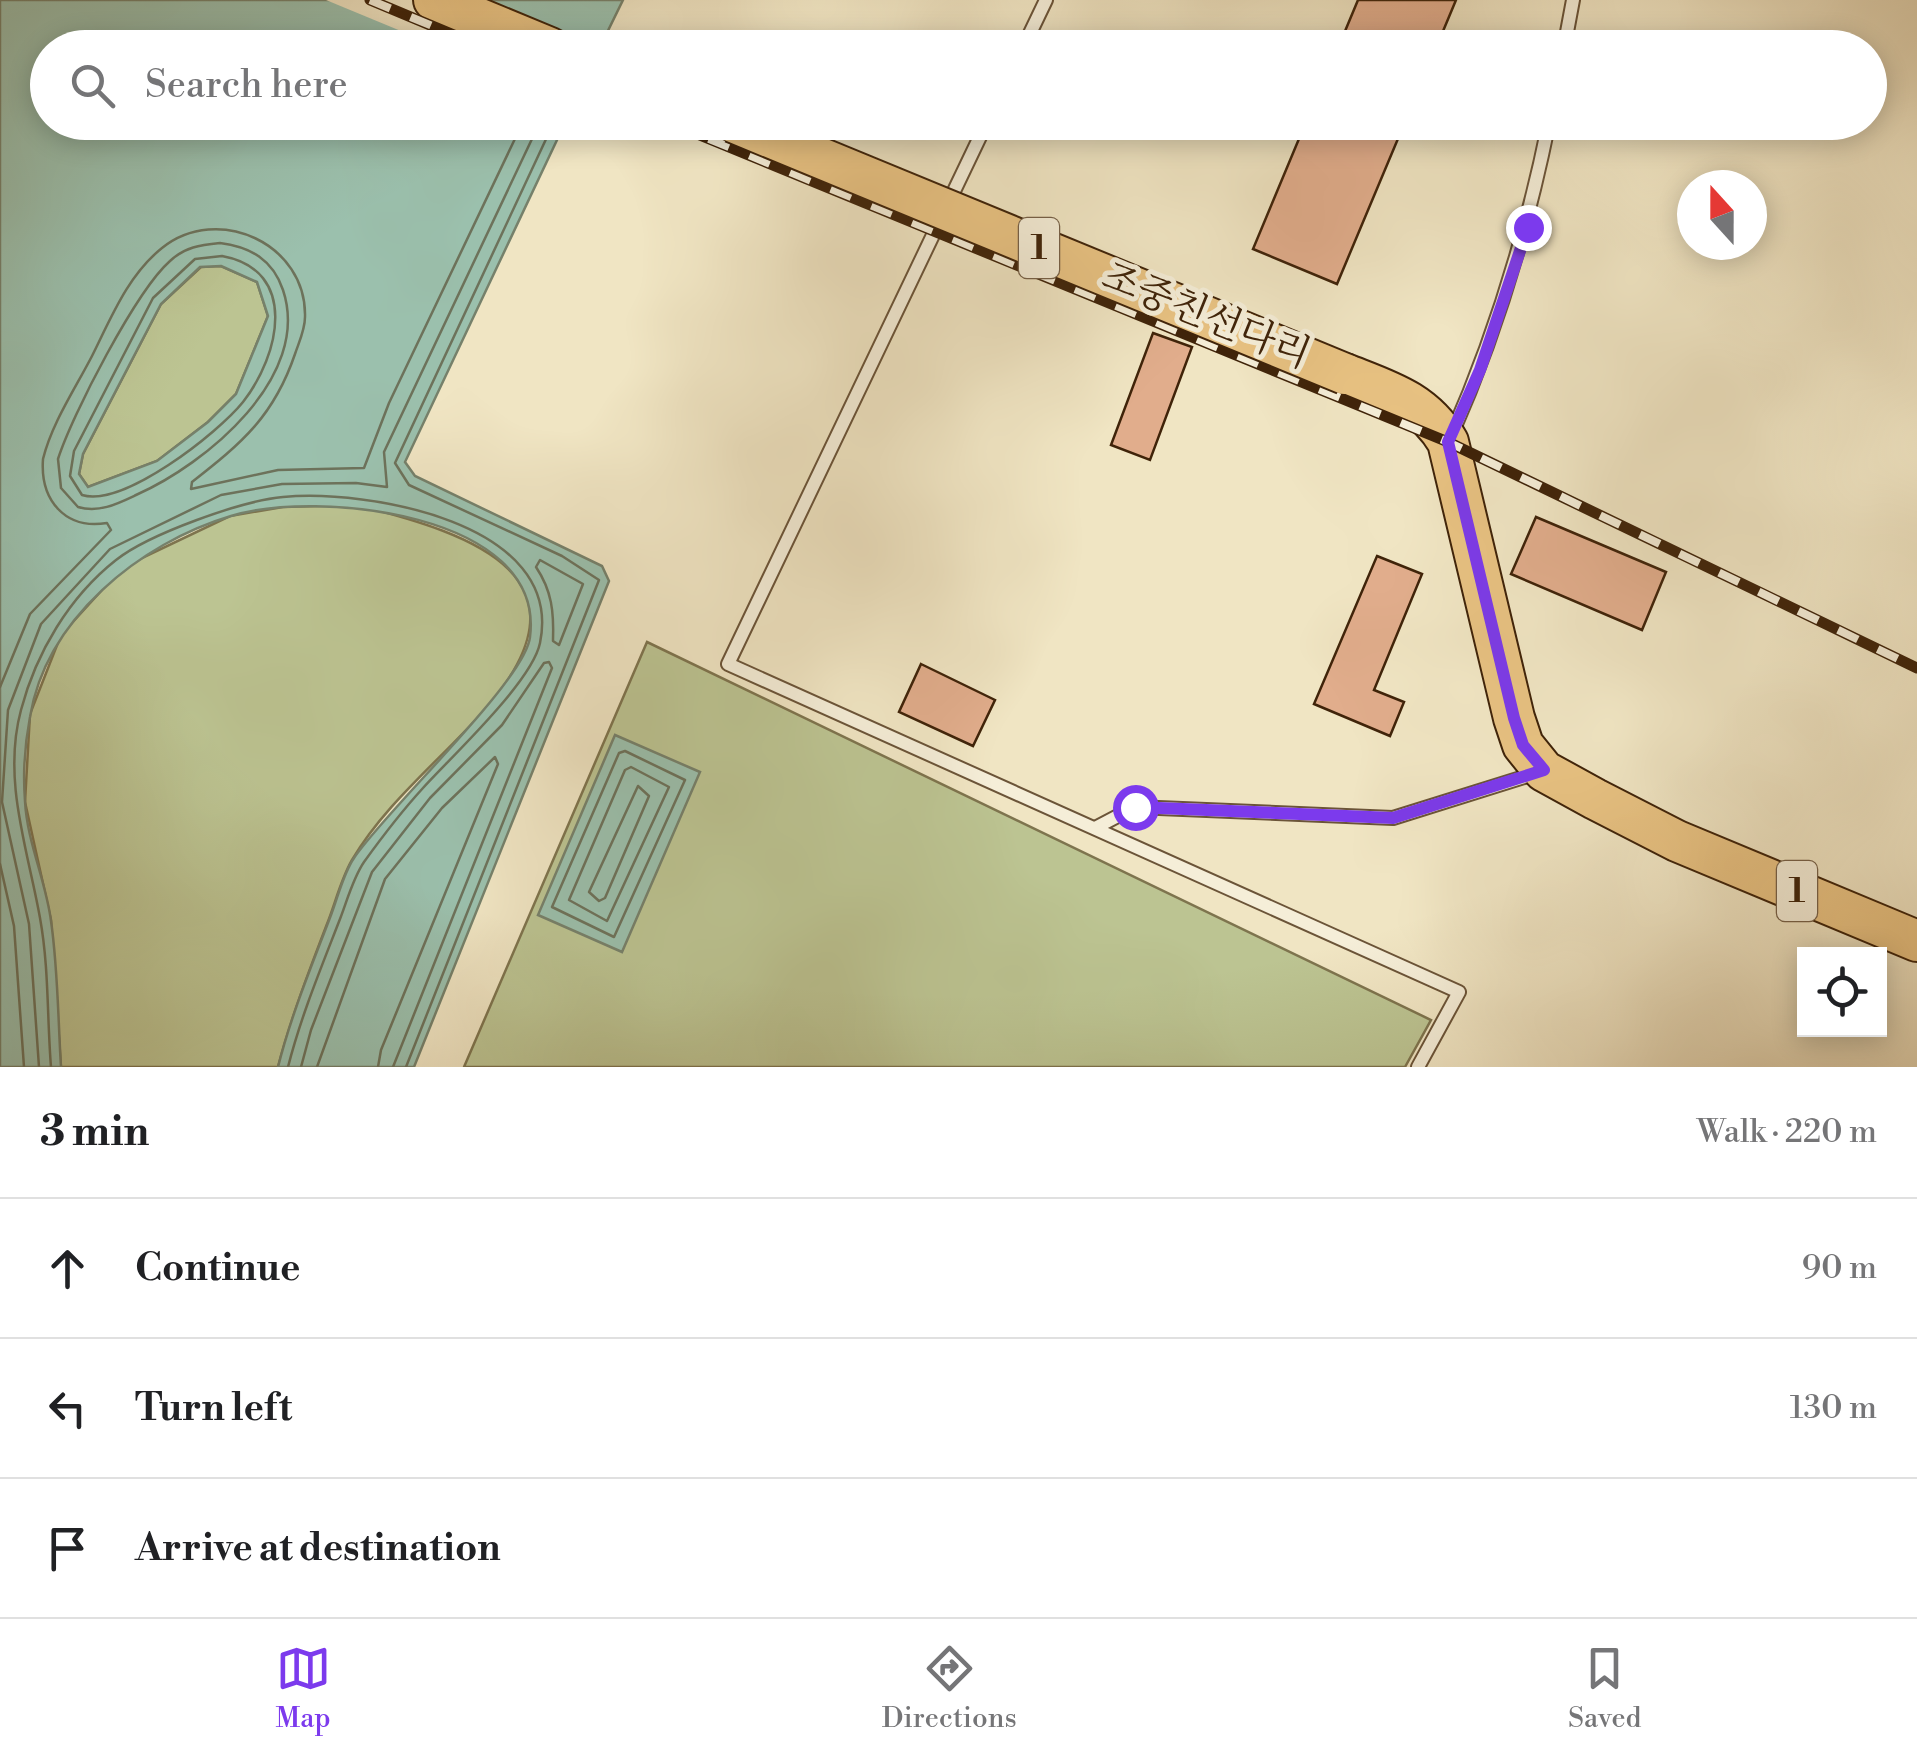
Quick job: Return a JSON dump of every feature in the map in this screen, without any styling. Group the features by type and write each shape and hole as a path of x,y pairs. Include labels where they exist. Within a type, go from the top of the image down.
{"main road":[{"path":"434,0 506,30"},
{"name":"조중친선다리","path":"777,140 1414,402 1435,420 1448,442"},
{"name":"1","path":"1448,442 1514,718 1523,745 1544,770 1677,841 1917,941"}],"lane":[{"path":"1032,30 1046,0"},
{"path":"1568,30 1574,0"},
{"path":"978,140 728,664 1459,992 1418,1067"},
{"path":"1448,442 1480,370 1528,227 1545,140"},
{"path":"1095,828 1135,807 1393,818 1544,770"}],"shaded area":[{"path":"221,266 257,282 268,316 236,394 208,422 157,461 88,487 79,474 83,454 161,304 201,267"},
{"path":"356,505 443,531 480,548 509,569 526,596 530,628 516,666 482,713 380,820 352,860 278,1067 61,1067 51,920 25,802 30,714 61,635 123,567 230,516 283,507"},
{"path":"647,642 1431,1020 1405,1067 464,1067"}],"water":[{"path":"0,0 623,0 608,30 30,30 30,140 557,140 405,462 415,476 602,566 609,581 414,1067 278,1067 295,1009 350,864 481,713 522,657 530,637 525,595 502,562 465,537 418,520 367,510 315,506 231,516 197,528 163,545 102,590 55,648 39,681 25,759 29,831 51,921 61,1067 0,1067","holes":["221,266 257,282 268,316 236,394 208,422 157,461 88,487 79,474 83,454 161,304 200,267"]},
{"path":"615,735 700,772 622,952 538,915"}],"pier":[{"path":"326,0 486,0 560,30 398,30"}],"building":[{"path":"1358,0 1456,0 1444,30 1346,30"},
{"path":"1298,140 1397,140 1337,284 1253,249"},
{"path":"1153,333 1192,347 1150,460 1111,445"},
{"path":"1536,517 1666,572 1642,630 1511,574"},
{"path":"1377,556 1422,574 1374,690 1404,702 1390,736 1314,704"},
{"path":"921,664 995,700 973,746 899,712"}],"railway":[{"path":"370,0 442,30"},
{"path":"712,140 1448,442 1917,668"}],"route":[{"path":"1135,807 1393,818 1544,770 1523,745 1514,718 1448,442 1480,370 1528,227"}]}
